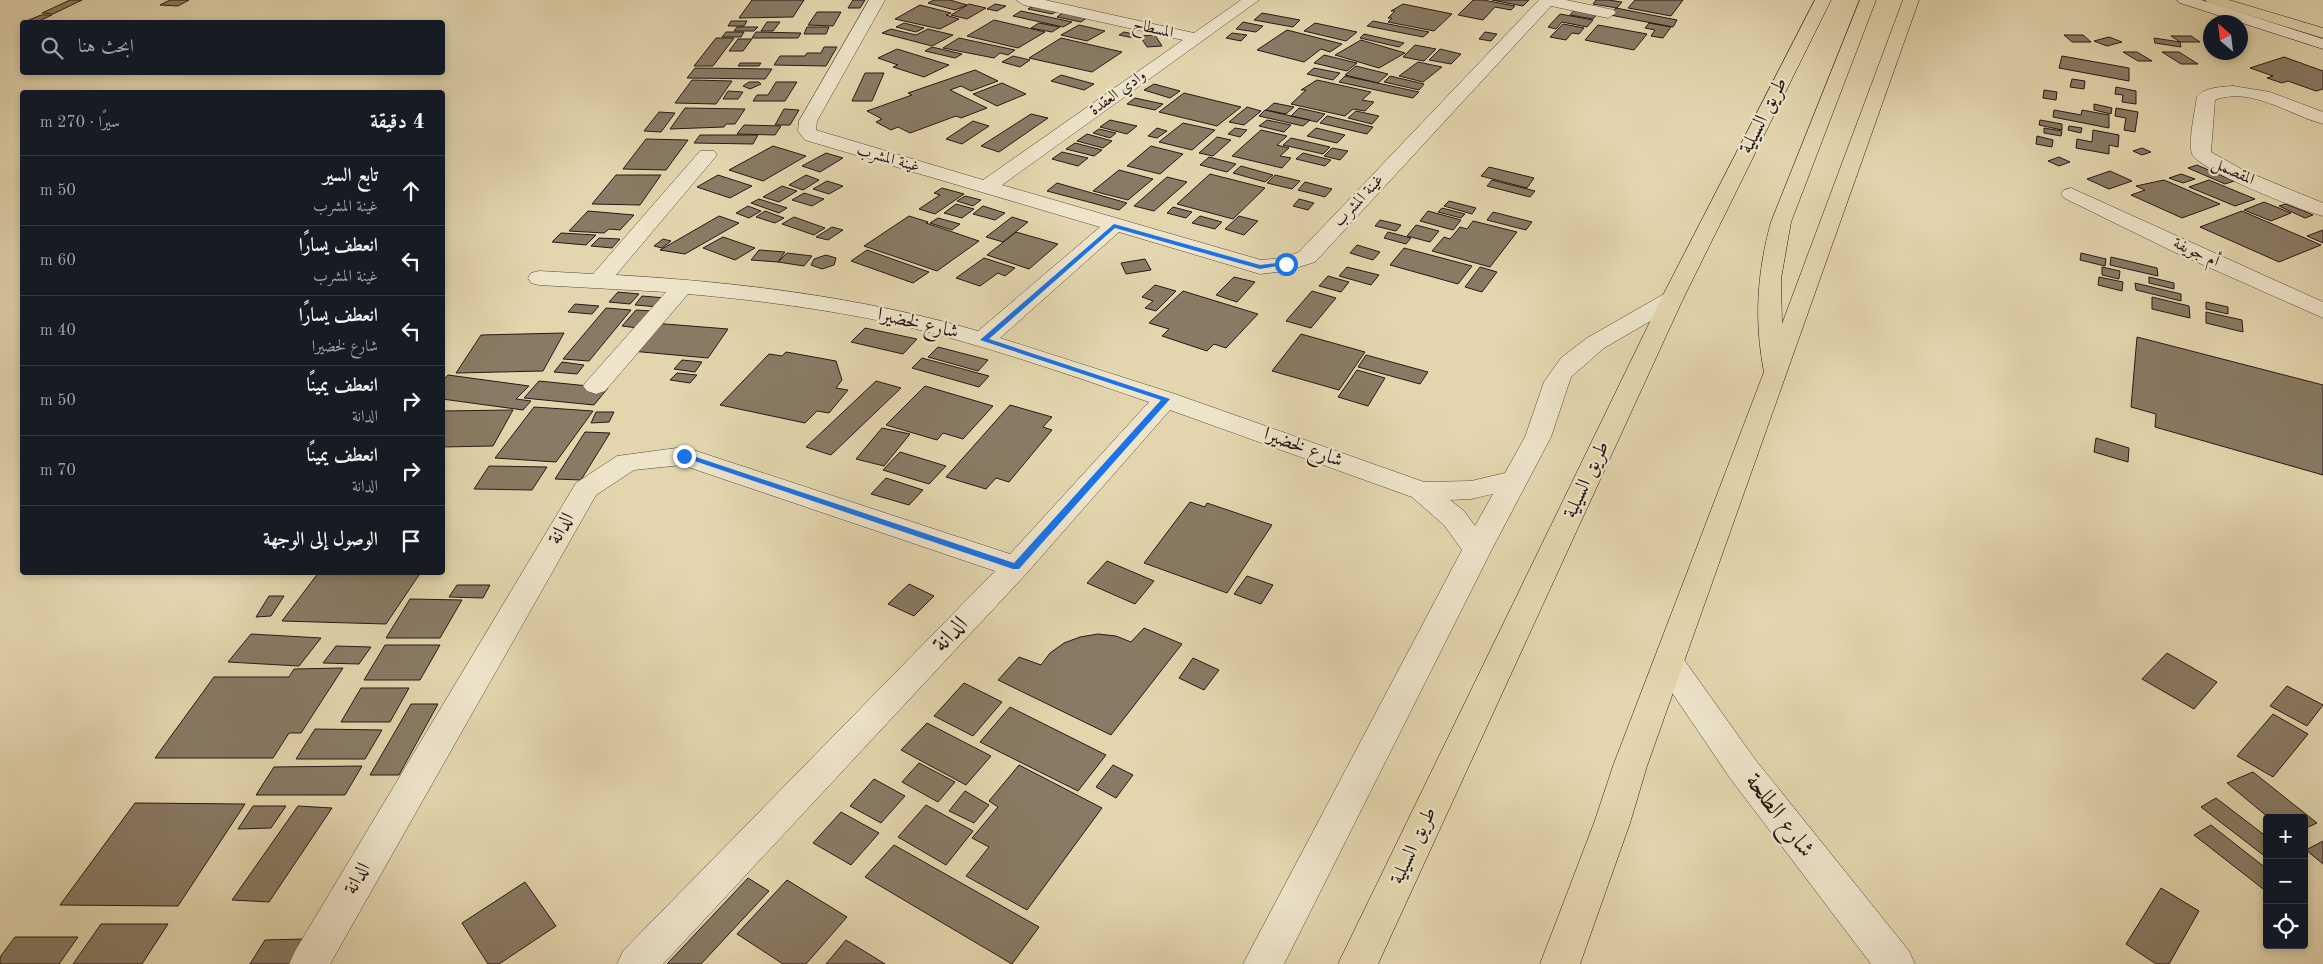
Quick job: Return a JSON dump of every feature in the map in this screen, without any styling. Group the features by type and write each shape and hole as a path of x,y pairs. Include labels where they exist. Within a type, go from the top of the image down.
{"main road":[{"name":"طريق السيلية","path":"1358,964 1672,299 1823,0"},
{"path":"1776,373 1769,329 1768,289 1772,254 1781,222 1868,0"},
{"path":"1560,964 1911,0"},
{"path":"2213,0 2323,33"}],"street":[{"name":"غينة المشرب","path":"877,0 808,121 807,132 812,136 1114,226 1260,267 1286,264 1307,257 1547,0"},
{"name":"المسطاح","path":"1024,0 1194,38"},
{"name":"وادي العقدة","path":"986,187 1194,38 1251,0"},
{"path":"1547,0 1608,13"},
{"path":"2184,0 2323,44"},
{"path":"2234,0 2323,28"},
{"name":"المقصمل","path":"2323,118 2264,97 2237,91 2216,91 2206,97 2201,153 2206,160 2220,167 2323,210"},
{"path":"600,280 707,155"},
{"name":"أم جويفة","path":"2071,194 2180,246 2323,310"},
{"path":"984,340 1114,226"},
{"name":"شارع لخضيرا","path":"539,278 683,286 787,298 862,311 984,340 1166,399 1422,491 1454,518 1477,549"},
{"path":"596,386 683,286"},
{"path":"1263,964 1545,421 1553,389 1570,363 1597,342 1672,299"},
{"name":"الدانة","path":"637,964 1016,567 1166,399"},
{"name":"الدانة","path":"309,964 586,489 627,462 684,456 1016,567"},
{"name":"شارع لخضيرا","path":"1422,491 1471,490 1515,480"},
{"name":"شارع الطلحة","path":"1669,663 1742,768 1895,964"}],"building":[{"path":"70,0 82,0 53,14 42,13"},
{"path":"170,0 189,0 178,6 160,5"},
{"path":"752,0 804,0 793,17 739,18"},
{"path":"853,0 865,0 860,8 848,8"},
{"path":"934,0 950,0 967,5 955,10 928,3"},
{"path":"1473,0 1515,6 1511,10 1495,7 1483,20 1458,15"},
{"path":"1492,0 1529,0 1523,6"},
{"path":"1596,0 1622,2 1617,8 1593,4"},
{"path":"1635,0 1683,0 1671,16 1628,8"},
{"path":"969,4 986,8 967,19 951,15"},
{"path":"995,4 1006,6 997,11 987,9"},
{"path":"1403,4 1452,14 1434,31 1388,22 1392,18 1388,18 1395,11 1391,11"},
{"path":"920,5 951,13 946,15 959,19 940,29 895,19"},
{"path":"1035,5 1059,10 1052,14 1028,9"},
{"path":"1576,8 1599,12 1593,19 1570,15"},
{"path":"1616,8 1677,20 1673,27 1610,15"},
{"path":"1021,11 1072,22 1063,27 1013,16"},
{"path":"817,12 841,12 833,26 808,25"},
{"path":"1064,12 1088,17 1081,22 1057,17"},
{"path":"1262,13 1300,20 1293,27 1254,20"},
{"path":"1560,14 1593,20 1587,27 1562,22 1556,29 1548,27"},
{"path":"41,15 52,15 41,20 29,20"},
{"path":"994,20 1045,32 1018,48 967,36"},
{"path":"731,21 747,21 744,26 728,26"},
{"path":"1373,21 1429,32 1423,37 1367,26"},
{"path":"767,22 780,22 773,31 761,31"},
{"path":"1243,22 1263,26 1256,32 1236,29"},
{"path":"904,23 924,28 916,32 896,27"},
{"path":"1039,23 1060,27 1052,32 1031,28"},
{"path":"1315,23 1357,32 1346,41 1304,31"},
{"path":"1649,23 1671,27 1663,38 1651,36 1655,30 1645,28"},
{"path":"1563,24 1584,28 1579,34 1572,33 1566,40 1550,37"},
{"path":"1079,25 1105,31 1087,41 1061,35"},
{"path":"1598,25 1647,34 1634,50 1585,40"},
{"path":"737,27 758,27 754,31 734,31"},
{"path":"807,27 829,27 826,34 804,34"},
{"path":"891,29 916,35 928,29 953,35 932,46 882,33"},
{"path":"1287,30 1342,44 1330,52 1321,49 1304,62 1257,50"},
{"path":"726,32 744,32 741,37 722,37"},
{"path":"756,32 801,33 798,38 752,38"},
{"path":"1124,32 1139,35 1134,38 1119,35"},
{"path":"1485,32 1497,34 1491,41 1479,39"},
{"path":"1232,33 1247,35 1241,41 1226,38"},
{"path":"1364,34 1404,43 1399,47 1360,38"},
{"path":"1155,35 1162,46 1147,47 1140,36"},
{"path":"2064,35 2083,35 2091,42 2072,42"},
{"path":"2171,36 2191,36 2200,42 2180,42"},
{"path":"2109,37 2122,42 2107,46 2094,41"},
{"path":"716,38 734,38 713,66 694,66"},
{"path":"959,38 1015,50 1008,55 1000,53 994,58 943,48"},
{"path":"1061,38 1122,52 1092,72 1029,58"},
{"path":"2154,38 2180,42 2181,47 2155,43"},
{"path":"738,39 752,39 743,51 729,51"},
{"path":"1361,40 1405,53 1379,68 1335,55"},
{"path":"1415,45 1436,49 1424,61 1403,57"},
{"path":"824,47 837,47 826,66 774,65 780,56 805,56 807,53 821,53"},
{"path":"932,47 962,54 955,58 925,51"},
{"path":"897,49 949,65 924,77 893,67 898,65 878,58"},
{"path":"1440,49 1461,54 1451,64 1429,60"},
{"path":"2123,52 2137,52 2152,61 2138,61"},
{"path":"2162,52 2179,52 2198,64 2181,64"},
{"path":"1324,55 1357,63 1347,71 1314,63"},
{"path":"1013,56 1030,60 1020,67 1002,62"},
{"path":"2062,56 2129,68 2129,81 2059,68"},
{"path":"2284,57 2323,71 2323,89 2316,91 2288,81 2282,83 2267,78 2273,76 2250,68"},
{"path":"1418,62 1442,67 1423,82 1399,76"},
{"path":"740,63 761,63 759,66 738,66"},
{"path":"1356,66 1388,74 1378,83 1345,75"},
{"path":"695,68 772,69 765,79 687,78"},
{"path":"1314,68 1340,73 1333,80 1307,74"},
{"path":"975,70 998,81 971,91 961,86 950,90 987,108 961,118 956,116 910,133 898,127 891,130 876,122 882,119 867,111 912,95 908,93"},
{"path":"865,73 884,73 872,101 852,101"},
{"path":"1061,75 1094,84 1084,90 1051,81"},
{"path":"1345,76 1419,92 1413,98 1339,82"},
{"path":"1390,76 1424,84 1419,90 1384,82"},
{"path":"2072,79 2085,81 2084,89 2070,87"},
{"path":"692,80 732,81 716,104 675,103"},
{"path":"1317,80 1371,92 1362,100 1374,102 1365,111 1353,109 1345,116 1291,104 1306,90 1301,90"},
{"path":"749,82 759,82 761,84 750,89 743,86"},
{"path":"776,82 797,82 785,101 753,101 757,95 768,95"},
{"path":"1002,83 1026,94 997,106 973,94"},
{"path":"1154,84 1180,91 1170,98 1144,90"},
{"path":"2116,87 2136,91 2136,104 2122,102 2123,95 2115,94"},
{"path":"2044,90 2057,92 2056,100 2043,98"},
{"path":"728,91 743,92 738,99 723,99"},
{"path":"1184,93 1241,107 1217,126 1159,112"},
{"path":"1135,98 1163,104 1155,110 1127,104"},
{"path":"1274,103 1294,107 1286,114 1266,110"},
{"path":"2094,104 2112,108 2111,114 2094,110"},
{"path":"1247,107 1261,111 1244,125 1229,122"},
{"path":"685,108 745,109 735,124 726,124 724,127 670,129"},
{"path":"1299,108 1325,114 1317,122 1291,116"},
{"path":"2116,108 2138,112 2135,132 2124,130 2126,118 2115,116"},
{"path":"784,109 799,110 790,125 775,125"},
{"path":"1265,110 1310,120 1303,126 1259,116"},
{"path":"2054,110 2081,115 2082,110 2109,115 2109,128 2053,117"},
{"path":"1356,111 1379,116 1372,124 1348,118"},
{"path":"659,112 675,113 661,132 644,131"},
{"path":"1031,114 1048,118 999,152 981,146"},
{"path":"1327,116 1373,127 1367,134 1320,123"},
{"path":"1110,120 1137,126 1127,134 1100,127"},
{"path":"1267,120 1291,125 1284,132 1259,126"},
{"path":"2040,120 2062,124 2062,130 2039,125"},
{"path":"973,121 989,126 962,144 946,139"},
{"path":"1183,123 1215,130 1192,150 1159,142"},
{"path":"744,125 781,126 775,135 737,134"},
{"path":"2069,126 2082,128 2081,133 2068,130"},
{"path":"1157,128 1167,131 1157,138 1148,136"},
{"path":"1235,128 1247,130 1240,137 1228,134"},
{"path":"1316,128 1345,135 1337,143 1307,136"},
{"path":"2044,128 2062,131 2061,136 2044,133"},
{"path":"1099,129 1116,133 1110,138 1093,133"},
{"path":"1261,130 1287,136 1277,145 1289,148 1280,156 1291,158 1282,168 1232,156"},
{"path":"2093,130 2119,135 2118,147 2109,145 2109,154 2076,148 2077,139 2092,142"},
{"path":"1087,134 1112,141 1103,148 1077,141"},
{"path":"700,135 758,135 753,144 694,143"},
{"path":"2037,136 2053,140 2052,147 2036,144"},
{"path":"1217,137 1231,140 1213,156 1199,153"},
{"path":"1291,138 1330,147 1323,154 1283,145"},
{"path":"646,139 688,140 666,170 623,169"},
{"path":"1075,143 1102,150 1094,156 1066,149"},
{"path":"773,146 806,156 763,181 729,170"},
{"path":"1151,146 1183,154 1160,174 1127,166"},
{"path":"1332,148 1348,151 1340,160 1324,156"},
{"path":"2142,148 2151,152 2142,155 2133,151"},
{"path":"1062,152 1088,158 1078,166 1052,159"},
{"path":"826,153 843,158 820,172 802,166"},
{"path":"1303,153 1331,160 1325,166 1296,159"},
{"path":"1209,157 1236,164 1227,172 1200,165"},
{"path":"2059,157 2070,162 2059,166 2048,161"},
{"path":"2197,165 2234,181 2225,184 2188,168"},
{"path":"1241,166 1273,175 1265,182 1233,173"},
{"path":"1489,167 1534,178 1527,188 1481,176"},
{"path":"1119,170 1153,179 1128,200 1093,191"},
{"path":"2110,171 2132,181 2109,189 2087,179"},
{"path":"1210,174 1265,188 1233,219 1177,204"},
{"path":"2181,174 2195,179 2183,183 2169,178"},
{"path":"616,175 661,175 640,205 592,204"},
{"path":"718,175 752,186 730,198 697,187"},
{"path":"806,175 819,180 803,190 789,185"},
{"path":"1275,175 1300,181 1292,189 1267,183"},
{"path":"1167,177 1187,182 1154,211 1134,206"},
{"path":"1492,180 1535,191 1530,197 1487,186"},
{"path":"2164,180 2220,204 2182,218 2131,195 2145,190 2136,186"},
{"path":"2209,180 2255,199 2235,206 2189,187"},
{"path":"827,181 843,186 829,194 813,189"},
{"path":"1305,182 1332,189 1325,197 1298,190"},
{"path":"1057,183 1127,203 1119,210 1047,191"},
{"path":"782,186 797,191 779,202 763,197"},
{"path":"942,188 964,194 935,214 919,209 940,195 934,193"},
{"path":"804,193 824,199 812,206 792,200"},
{"path":"965,196 981,200 973,206 957,201"},
{"path":"759,199 787,208 779,213 751,203"},
{"path":"1299,199 1314,203 1308,210 1293,206"},
{"path":"1449,201 1476,208 1472,214 1444,206"},
{"path":"2264,202 2291,213 2271,221 2244,210"},
{"path":"956,204 974,209 962,218 944,213"},
{"path":"2286,204 2313,215 2305,218 2279,206"},
{"path":"748,206 761,211 749,218 736,213"},
{"path":"983,206 1005,213 995,220 973,214"},
{"path":"1173,207 1192,212 1186,218 1167,213"},
{"path":"1442,208 1465,214 1461,218 1438,212"},
{"path":"588,211 634,215 620,230 609,229 604,233 569,231"},
{"path":"765,211 784,218 775,223 756,217"},
{"path":"1428,211 1461,220 1453,230 1420,221"},
{"path":"2242,211 2321,245 2279,262 2200,227"},
{"path":"1493,212 1532,222 1526,230 1487,220"},
{"path":"719,216 739,223 685,254 660,250"},
{"path":"909,216 979,241 937,271 864,246"},
{"path":"1200,216 1222,222 1215,229 1192,223"},
{"path":"1239,216 1258,221 1244,235 1225,229"},
{"path":"794,217 825,228 814,235 782,224"},
{"path":"1012,217 1028,222 1003,242 986,237"},
{"path":"938,218 960,224 952,230 930,223"},
{"path":"1380,220 1401,225 1396,231 1375,226"},
{"path":"1473,221 1517,232 1490,267 1432,251 1444,237 1450,239 1460,227 1467,229"},
{"path":"1416,225 1439,231 1430,242 1407,236"},
{"path":"832,227 843,230 828,240 816,237"},
{"path":"2323,230 2323,243 2307,236"},
{"path":"1016,232 1058,244 1029,269 987,255"},
{"path":"1388,232 1411,238 1406,244 1384,238"},
{"path":"561,233 596,235 586,245 552,242"},
{"path":"723,237 755,248 735,260 703,248"},
{"path":"599,238 620,239 612,248 591,246"},
{"path":"663,239 671,241 662,248 654,246"},
{"path":"1357,245 1380,252 1373,260 1350,253"},
{"path":"1404,248 1472,266 1458,284 1390,265"},
{"path":"759,250 785,252 778,262 751,260"},
{"path":"867,250 929,272 913,283 851,261"},
{"path":"787,253 812,256 804,266 778,262"},
{"path":"2081,253 2106,259 2105,266 2080,260"},
{"path":"826,255 836,258 834,265 822,269 811,265 814,259"},
{"path":"2111,257 2157,268 2158,276 2110,265"},
{"path":"984,258 1015,268 1005,276 998,273 980,286 956,278"},
{"path":"1145,259 1151,270 1126,274 1121,263"},
{"path":"1347,267 1379,275 1371,285 1339,276"},
{"path":"1480,267 1497,272 1482,292 1465,287"},
{"path":"2102,267 2120,271 2119,279 2102,275"},
{"path":"1328,276 1349,282 1341,292 1319,286"},
{"path":"1234,277 1255,282 1237,302 1216,295"},
{"path":"2099,277 2123,282 2122,291 2098,285"},
{"path":"2149,277 2174,283 2174,289 2149,283"},
{"path":"2135,283 2181,294 2181,301 2136,290"},
{"path":"1155,285 1176,291 1156,311 1145,308 1153,301 1142,297"},
{"path":"1183,291 1258,314 1226,348 1214,344 1207,351 1162,336 1169,329 1149,323"},
{"path":"1312,291 1336,298 1311,328 1286,321"},
{"path":"618,292 639,294 630,304 609,302"},
{"path":"642,296 666,298 659,307 635,305"},
{"path":"2152,297 2189,306 2190,318 2152,309"},
{"path":"2206,302 2228,307 2228,314 2206,309"},
{"path":"575,304 599,306 592,314 568,312"},
{"path":"606,308 631,310 589,361 563,359"},
{"path":"636,310 651,311 638,328 622,326"},
{"path":"2206,312 2242,320 2243,332 2206,323"},
{"path":"653,323 728,329 708,358 631,351"},
{"path":"865,328 917,339 903,354 851,342"},
{"path":"564,333 543,371 456,373 481,335"},
{"path":"1301,334 1365,352 1339,390 1272,371"},
{"path":"2137,337 2323,385 2323,475 2155,427 2156,414 2131,407"},
{"path":"938,347 988,360 978,371 928,357"},
{"path":"786,352 836,361 842,380 836,388 848,390 829,413 817,411 805,423 720,405 769,354 782,356"},
{"path":"1366,355 1428,372 1420,384 1358,367"},
{"path":"922,358 989,376 979,387 912,368"},
{"path":"682,360 702,362 695,372 674,369"},
{"path":"562,362 584,365 577,374 554,372"},
{"path":"1357,370 1385,378 1368,406 1338,397"},
{"path":"677,373 697,375 690,383 670,380"},
{"path":"448,375 529,386 516,399 531,401 523,410 445,399 445,378"},
{"path":"539,381 608,388 594,405 524,398"},
{"path":"876,381 901,388 831,455 806,447"},
{"path":"925,386 993,406 963,439 943,433 937,440 886,425"},
{"path":"1010,405 1052,417 1043,427 1052,430 1009,482 996,478 986,489 946,477"},
{"path":"534,407 593,411 556,462 495,458"},
{"path":"513,410 493,446 445,447 445,411"},
{"path":"596,412 614,412 609,422 591,423"},
{"path":"882,428 910,434 884,466 856,459"},
{"path":"585,432 610,433 581,480 555,479"},
{"path":"2096,438 2129,448 2128,462 2094,452"},
{"path":"900,452 946,466 929,484 883,470"},
{"path":"489,466 547,467 532,490 474,489"},
{"path":"886,478 923,490 909,505 871,494"},
{"path":"1190,502 1205,507 1207,503 1272,525 1227,593 1144,563"},
{"path":"1107,561 1154,581 1135,604 1087,583"},
{"path":"317,575 419,575 386,624 282,621"},
{"path":"1247,576 1273,585 1261,604 1234,594"},
{"path":"909,584 934,596 914,616 888,604"},
{"path":"457,585 490,585 483,598 449,597"},
{"path":"269,596 284,596 271,616 256,617"},
{"path":"410,599 462,600 440,638 386,638"},
{"path":"1144,628 1182,644 1111,735 998,680 1019,657 1041,665 1050,653 1064,643 1080,637 1098,634 1116,636 1131,642"},
{"path":"251,634 321,638 299,666 228,662"},
{"path":"385,645 440,645 420,680 364,680"},
{"path":"336,646 371,647 359,664 323,663"},
{"path":"2167,653 2217,682 2194,709 2142,679"},
{"path":"1193,658 1219,670 1204,690 1179,678"},
{"path":"343,668 301,733 289,733 273,758 155,758 214,677 289,677 294,669"},
{"path":"964,683 1002,702 973,736 934,716"},
{"path":"2287,686 2323,705 2307,726 2270,706"},
{"path":"361,688 409,688 390,722 341,722"},
{"path":"411,704 438,704 399,775 370,775"},
{"path":"1010,707 1106,755 1078,791 980,742"},
{"path":"2273,714 2308,734 2273,777 2237,756"},
{"path":"927,723 991,756 966,785 901,750"},
{"path":"315,729 382,730 365,759 296,759"},
{"path":"919,763 955,782 938,802 902,782"},
{"path":"1019,765 1102,808 1027,910 966,876 989,847 972,838 998,807 989,801"},
{"path":"1113,765 1133,775 1116,798 1096,787"},
{"path":"362,766 345,795 256,795 274,767"},
{"path":"2253,772 2306,814 2264,814 2227,783"},
{"path":"874,779 905,796 881,823 850,806"},
{"path":"965,791 989,805 974,823 949,811"},
{"path":"2216,798 2263,834 2263,855 2201,807"},
{"path":"135,803 245,804 178,906 60,905"},
{"path":"926,805 973,831 946,865 898,837"},
{"path":"253,806 286,806 271,828 238,829"},
{"path":"298,806 332,808 269,902 232,900"},
{"path":"841,812 879,833 851,865 813,843"},
{"path":"2308,816 2317,823 2308,827"},
{"path":"2211,825 2263,866 2263,889 2194,835"},
{"path":"2323,841 2323,864 2308,852 2308,849"},
{"path":"894,845 1039,927 1012,964 865,877"},
{"path":"748,878 769,891 701,964 667,964"},
{"path":"787,880 847,917 806,964 783,964 737,934"},
{"path":"525,882 556,926 499,964 488,964 462,923"},
{"path":"2161,888 2199,911 2169,964 2156,964 2126,944"},
{"path":"101,924 168,924 142,964 73,964"},
{"path":"15,937 78,937 59,964 0,964 0,957"},
{"path":"304,939 291,964 250,964 265,940"},
{"path":"846,940 885,964 826,964"}],"route":[{"path":"684,456 1016,567 1166,399 984,340 1114,226 1260,267 1286,264"}]}
